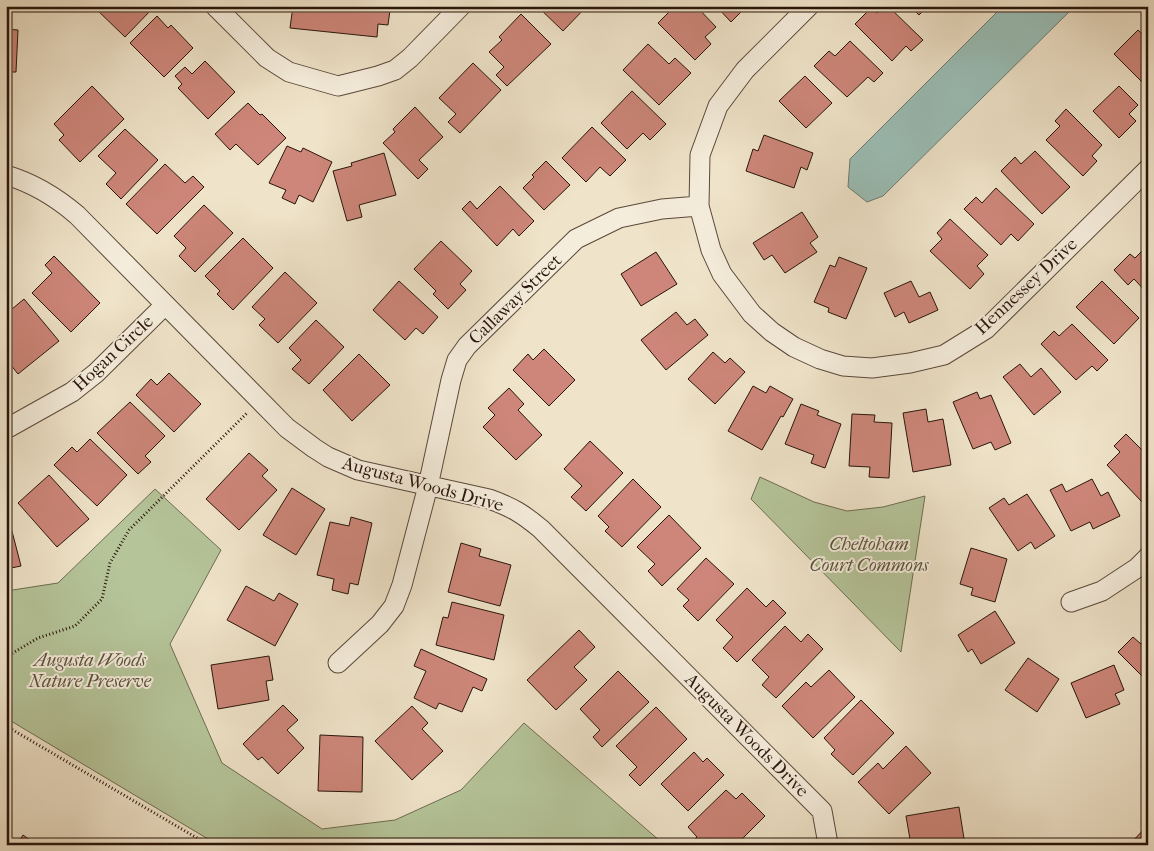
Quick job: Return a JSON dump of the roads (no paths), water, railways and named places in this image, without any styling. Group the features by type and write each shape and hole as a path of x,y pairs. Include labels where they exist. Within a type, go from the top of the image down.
{"street":[{"path":"215,6 267,58 289,72 338,86 395,70 410,58 461,6"},
{"name":"Hennessey Drive","path":"809,6 745,70 718,106 700,155 699,206 710,250 735,294 752,314 772,332 794,347 820,359 843,366 872,368 910,363 944,355 986,329 1148,169"},
{"name":"Augusta Woods Drive","path":"6,175 38,187 65,205 287,428 314,448 328,457 358,470 489,499 508,506 526,516 822,811 828,844"},
{"name":"Callaway Street","path":"338,663 380,624 394,606 402,586 428,486 450,380 457,360 466,346 576,239 619,218 662,209 699,206"},
{"name":"Hogan Circle","path":"6,429 72,392 96,372 165,305"},
{"path":"1071,602 1102,591 1137,568 1148,557"}],"water":[{"path":"1003,6 1075,6 883,196 867,202 848,187 850,159"}],"park label":[{"name":"Cheltoham Court Commons","path":"869,554"},
{"name":"Augusta Woods Nature Preserve","path":"90,670"}]}
